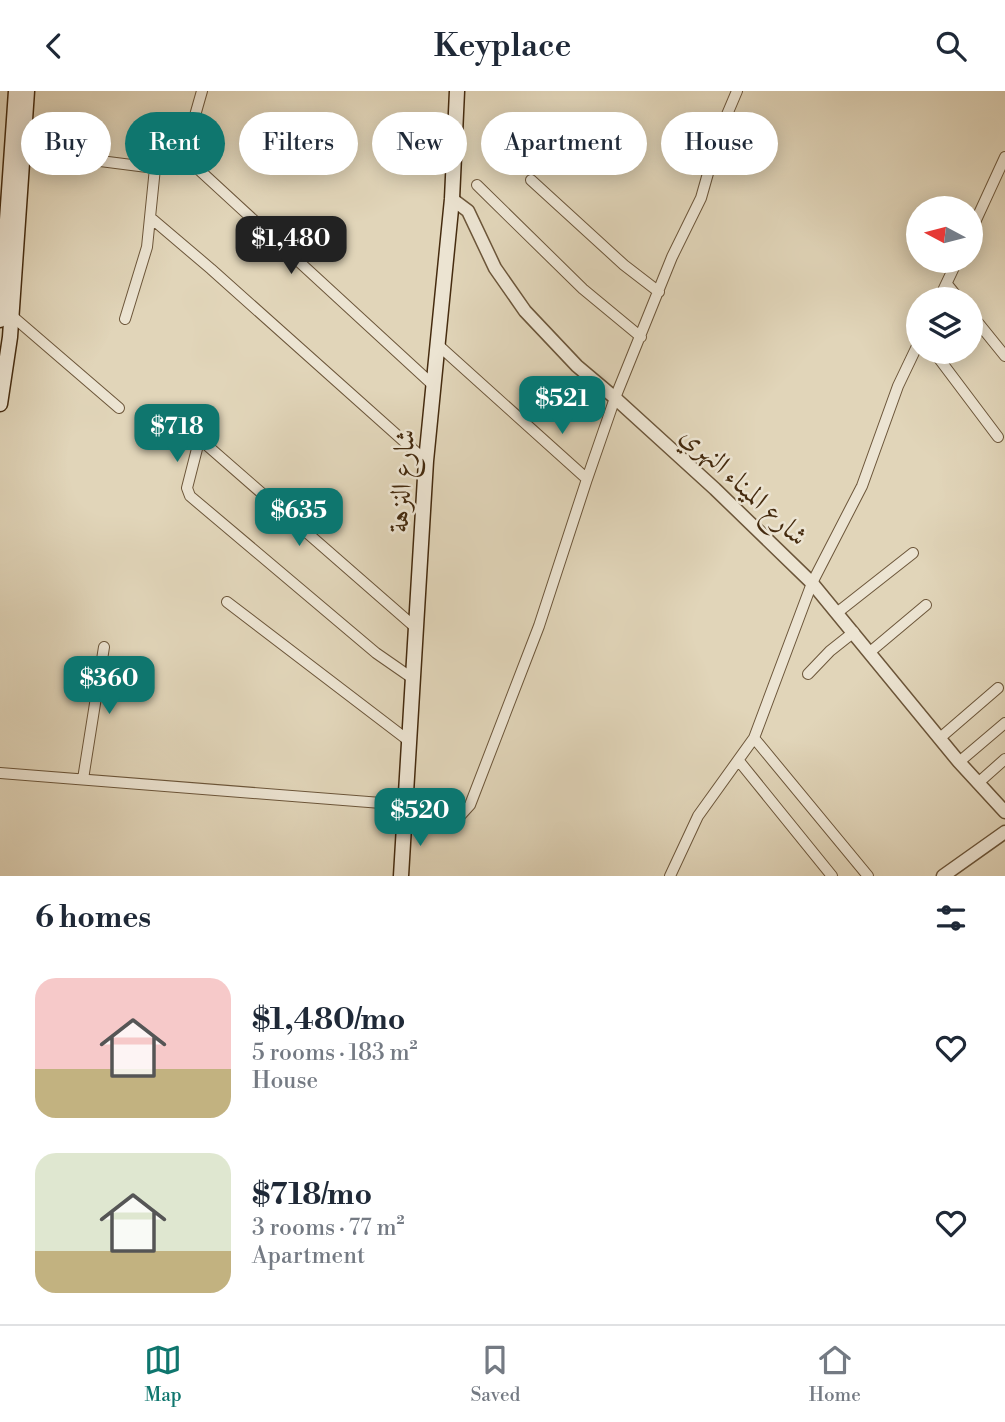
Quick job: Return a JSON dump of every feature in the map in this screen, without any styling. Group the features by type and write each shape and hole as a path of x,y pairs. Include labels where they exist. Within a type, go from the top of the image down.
{"main road":[{"path":"6,318 6,163 16,91"},
{"path":"25,112 27,91"},
{"name":"شارع النزهة","path":"401,876 426,461 456,158 457,91"},
{"path":"0,404 21,161"}],"street":[{"path":"196,112 202,91"},
{"path":"405,818 436,827 460,816 470,805 539,626 615,398 672,257 701,198 720,131 737,91"},
{"path":"984,203 1005,157"},
{"path":"125,319 141,272 151,218 154,175"},
{"path":"205,175 433,385"},
{"path":"531,180 659,292"},
{"path":"477,185 583,289 641,337"},
{"name":"شارع الميناء النهري","path":"452,199 468,211 495,268 525,311 577,366 615,398 812,583 959,762 1005,812"},
{"path":"151,218 212,269 426,461"},
{"path":"945,287 952,273"},
{"path":"6,318 119,408"},
{"path":"983,329 1005,356"},
{"path":"437,344 587,479"},
{"path":"670,876 698,816 754,738 812,583 862,486 908,364"},
{"path":"943,364 998,437"},
{"path":"412,678 376,653 190,496 187,488 199,441 416,628"},
{"path":"838,612 913,553"},
{"path":"227,602 409,741"},
{"path":"870,652 926,605"},
{"path":"808,674 830,651 854,632"},
{"path":"83,779 104,647"},
{"path":"940,738 998,688"},
{"path":"959,762 1005,723"},
{"path":"754,738 868,876"},
{"path":"978,783 1005,759"},
{"path":"739,761 832,876"},
{"path":"0,773 394,804 405,800"},
{"path":"943,876 1005,832"}]}
